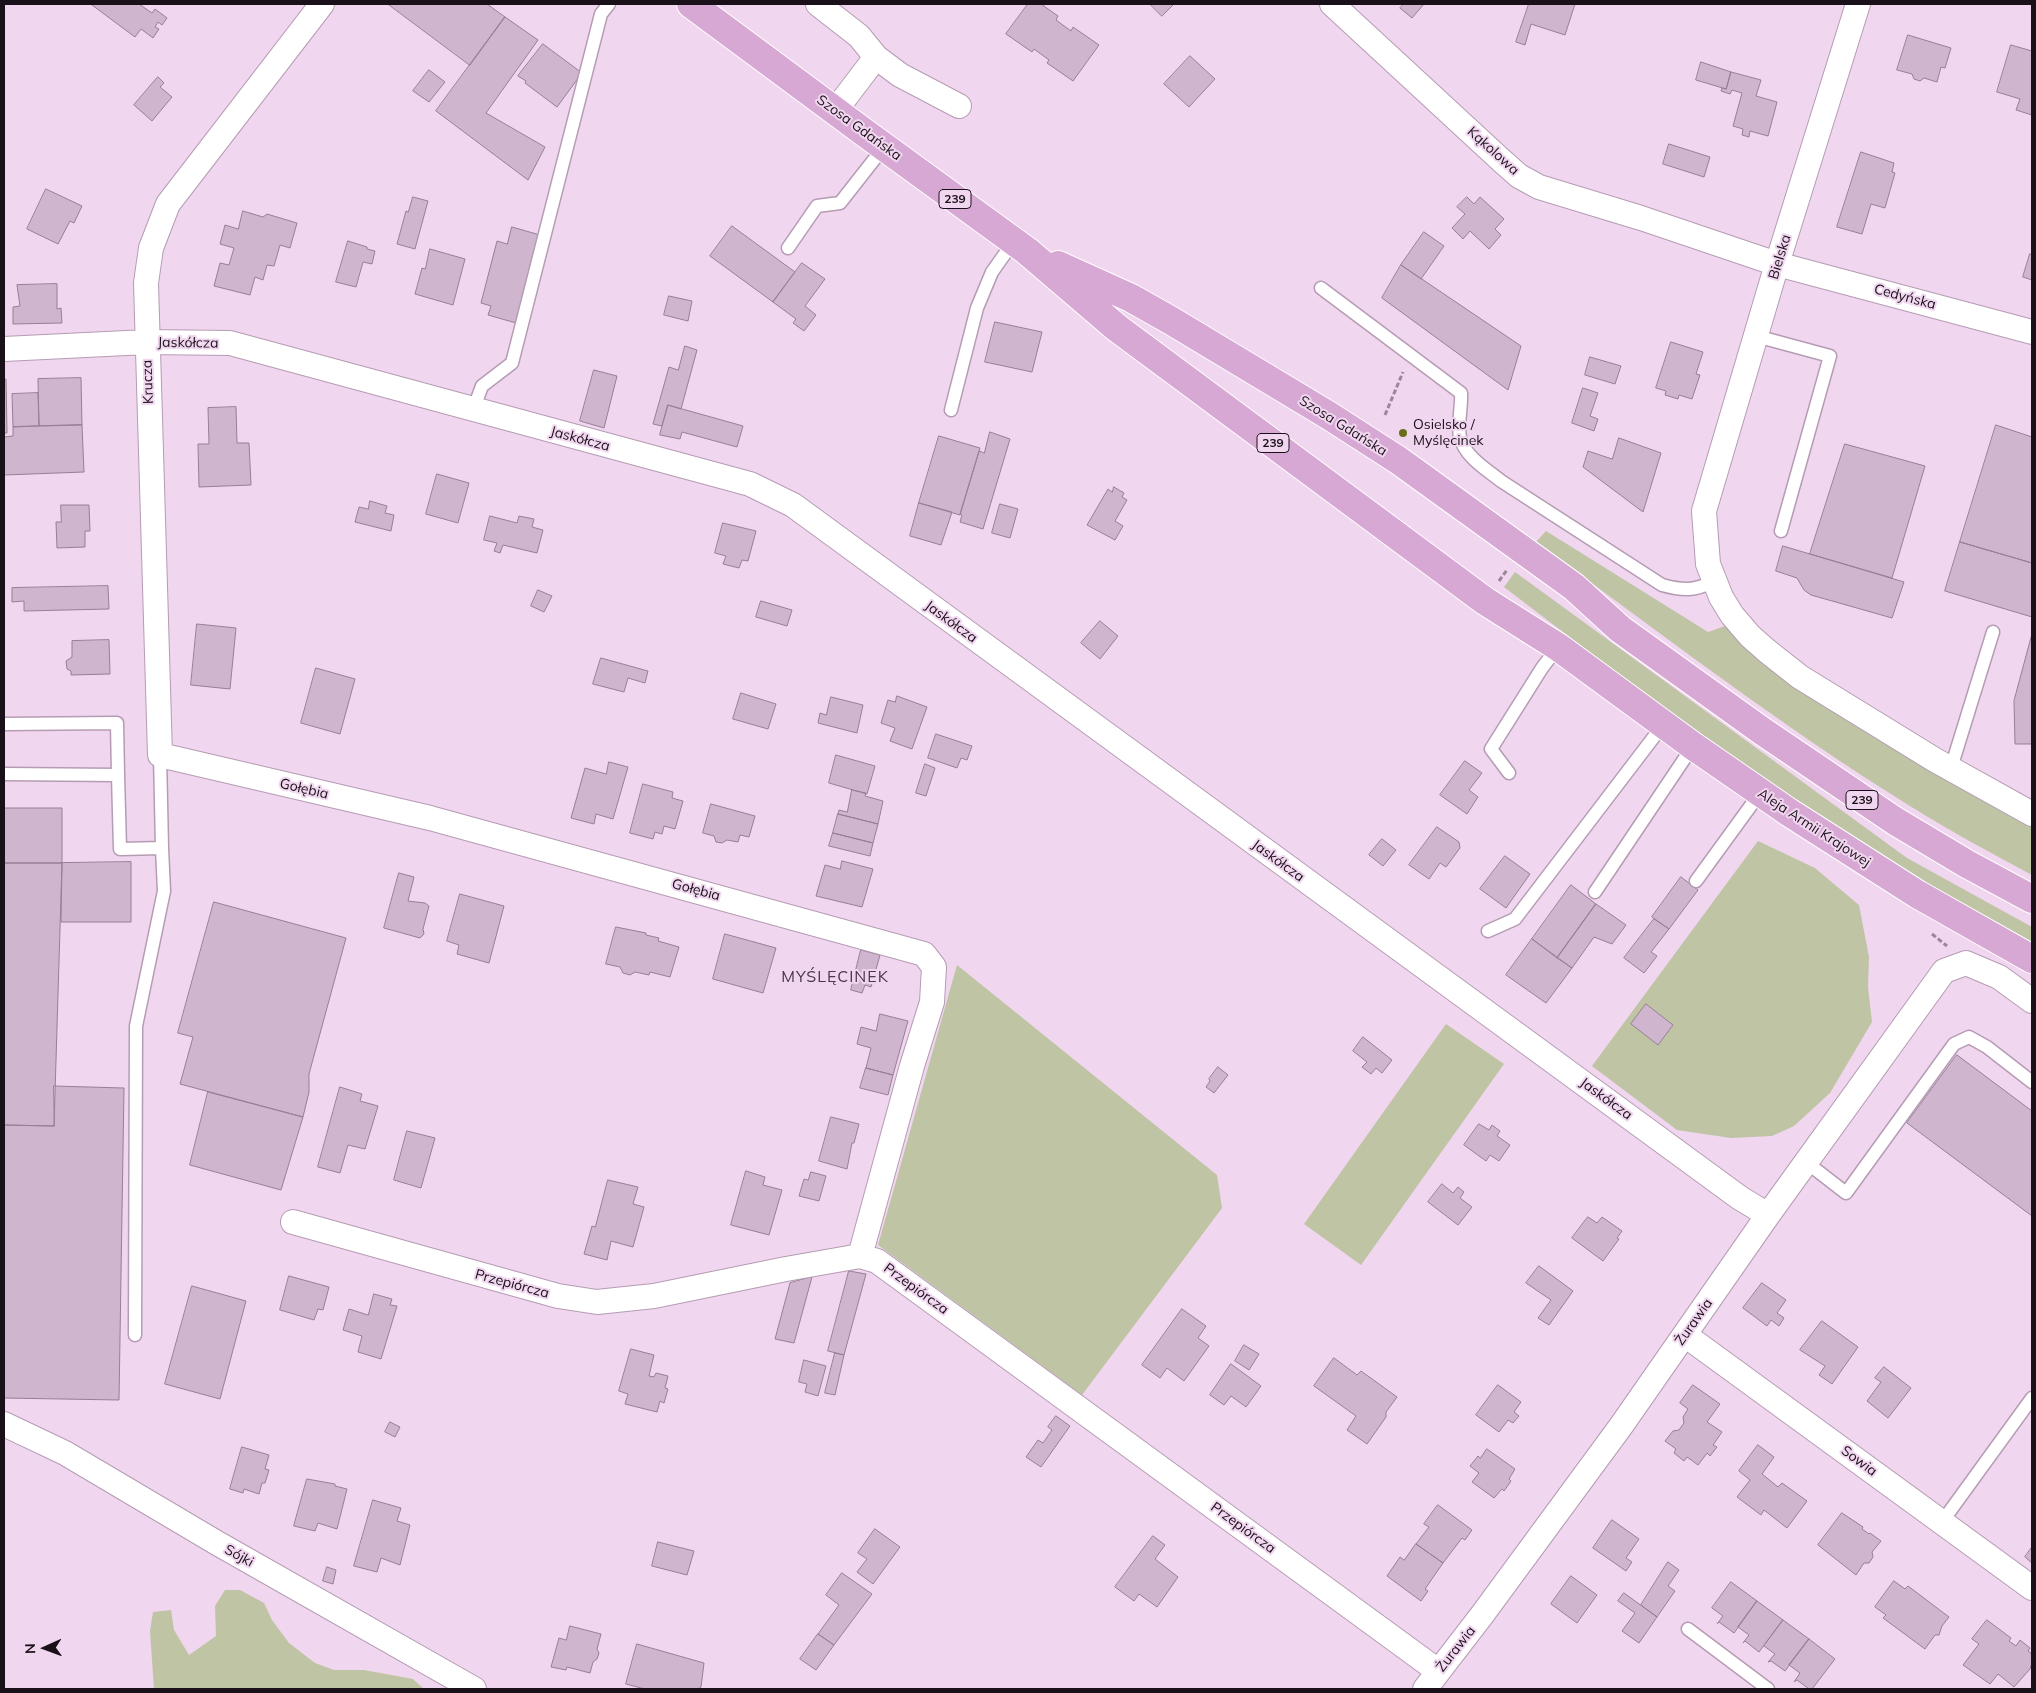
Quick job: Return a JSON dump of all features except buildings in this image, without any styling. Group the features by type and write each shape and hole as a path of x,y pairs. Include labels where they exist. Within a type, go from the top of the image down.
{"main road":[{"name":"Szosa Gdańska","path":"691,4 1021,246 1118,328 1485,601 1558,647 1606,683"},
{"name":"Szosa Gdańska","path":"1021,246 1131,298 1374,445 1448,494 1574,586 1620,629 1762,731 1895,821 1967,864 2032,899"},
{"name":"Aleja Armii Krajowej","path":"1606,683 1760,793 1917,894 2032,959"}],"street":[{"name":"Krucza","path":"160,755 147,342 146,283 151,248 168,204 322,4"},
{"path":"818,4 859,36 876,56 900,75 959,106"},
{"name":"Kąkolowa","path":"1332,4 1520,176 1539,186 1777,264"},
{"name":"Bielska","path":"1715,581 1708,564 1704,511 1777,264 1858,4"},
{"path":"835,111 876,56"},
{"name":"Cedyńska","path":"1777,264 2032,332"},
{"name":"Jaskółcza","path":"4,349 147,342 230,343 750,484 793,505 1732,1192 1768,1215"},
{"path":"1715,581 1721,598 1732,615 1750,636 1800,676 1951,768 2032,814"},
{"name":"Gołębia","path":"160,755 430,818 924,954 934,967 932,1002 912,1066 860,1256"},
{"name":"Żurawia","path":"1432,1680 1482,1615 1685,1335 1768,1215 1944,971 1966,963 1999,977 2032,1001"},
{"name":"Przepiórcza","path":"293,1222 558,1296 597,1302 654,1296 778,1270 860,1256 877,1262 1432,1680"},
{"name":"Sowia","path":"1685,1335 2032,1588"},
{"name":"Sójki","path":"4,1424 65,1453 217,1543 474,1689"}],"lane":[{"path":"473,410 482,386 512,363 601,14 609,4"},
{"path":"788,248 816,206 840,203 884,147"},
{"path":"951,410 978,308 992,272 1021,246"},
{"path":"1321,288 1461,393 1460,437 1467,451 1478,464 1501,481 1662,585 1680,590 1700,588 1715,581"},
{"path":"1756,336 1830,356 1780,531"},
{"path":"1951,768 1993,632"},
{"path":"1509,774 1491,749 1542,668 1558,647"},
{"path":"4,724 117,723 120,849 162,848"},
{"path":"1488,931 1515,919 1663,725"},
{"path":"1595,892 1693,746"},
{"path":"135,1335 136,1026 164,891 160,755"},
{"path":"4,774 118,775"},
{"path":"1696,881 1760,793"},
{"path":"1806,1162 1846,1193 1954,1044 1962,1039 1969,1037 1987,1047 2032,1082"},
{"path":"1942,1522 2032,1398"},
{"path":"1688,1629 1768,1689"}],"path":[{"path":"1385,415 1402,373 1412,356"},
{"path":"1498,583 1510,567"}],"green space":[{"path":"1546,531 1708,632 1728,625 1947,779 2032,827 2032,875 1910,806 1767,711 1536,542"},
{"path":"1515,572 1907,858 2032,927 2032,942 1939,891 1871,850 1763,779 1606,665 1504,587"},
{"path":"1758,841 1815,868 1859,905 1869,957 1868,987 1872,1022 1830,1093 1794,1126 1772,1136 1731,1138 1677,1130 1592,1066"},
{"path":"957,965 1217,1175 1222,1208 1082,1395 878,1245"},
{"path":"1446,1024 1504,1064 1361,1265 1304,1224"},
{"path":"225,1590 240,1590 264,1603 272,1620 289,1643 315,1663 334,1670 364,1670 413,1679 424,1689 154,1689 150,1631 153,1612 171,1610 174,1630 189,1655 216,1636 215,1606"}],"place":[{"name":"Osielsko / Myślęcinek","path":"1403,433"}],"district":[{"name":"MYŚLĘCINEK","path":"835,977"}]}
